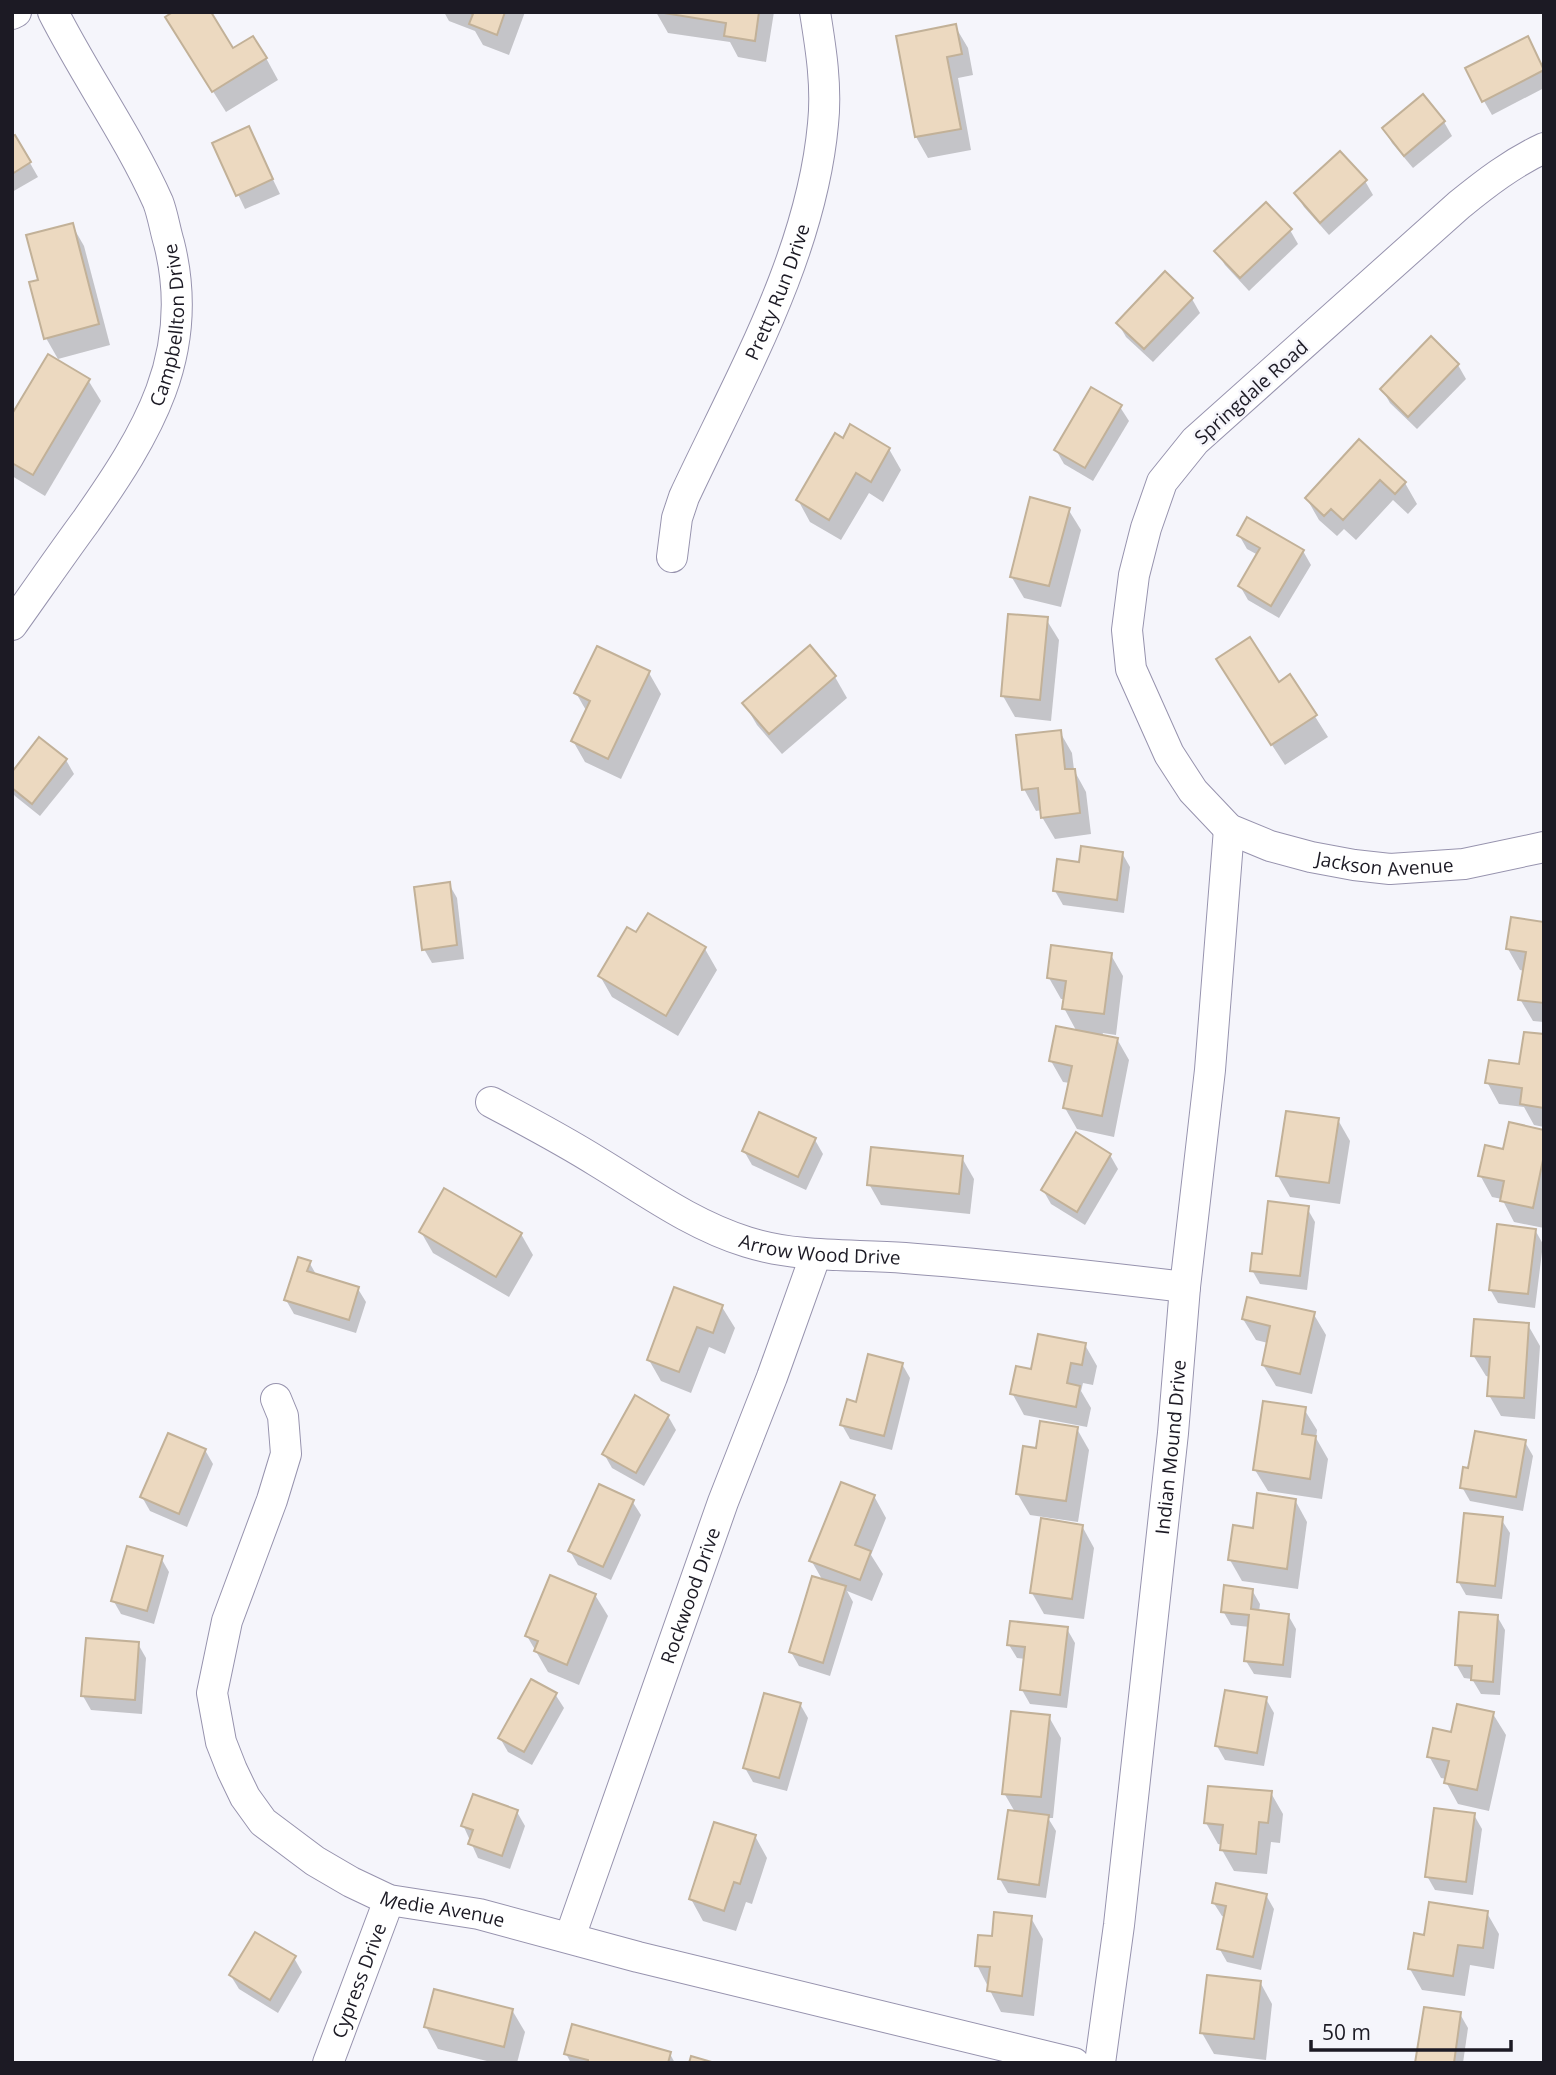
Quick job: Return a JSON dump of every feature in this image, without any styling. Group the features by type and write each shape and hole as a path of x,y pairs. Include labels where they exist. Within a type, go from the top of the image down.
{"street":[{"name":"Campbellton Drive","path":"12,625 125,466 142,436 167,374 174,342 177,308 176,271 159,204 54,12"},
{"name":"Pretty Run Drive","path":"672,557 677,518 684,497 771,312 806,216 824,122 821,48 815,12"},
{"name":"Springdale Road","path":"1228,830 1193,790 1169,754 1131,670 1128,630 1133,575 1162,482 1195,441 1459,205 1493,177 1544,148"},
{"name":"Jackson Avenue","path":"1228,830 1270,846 1311,857 1390,869 1464,864 1544,847"},
{"name":"Indian Mound Drive","path":"1100,2063 1119,1925 1172,1447 1185,1287 1210,1070 1228,830"},
{"name":"Arrow Wood Drive","path":"491,1102 595,1160 683,1215 747,1242 816,1254 1024,1267 1185,1287"},
{"name":"Rockwood Drive","path":"570,1937 723,1502 816,1254"},
{"name":"Medie Avenue","path":"276,1399 283,1416 286,1454 272,1500 227,1621 212,1693 221,1742 232,1770 245,1797 263,1822 314,1861 389,1900 479,1914 652,1960 1074,2063"},
{"name":"Cypress Drive","path":"328,2063 389,1900"}],"building":[{"path":"173,12 211,12 233,48 253,36 267,58 212,92 165,17"},
{"path":"468,12 505,12 497,35 469,24 473,14"},
{"path":"658,12 759,12 755,41 724,36 726,23"},
{"path":"956,24 962,54 947,57 961,129 915,137 896,36"},
{"path":"1528,36 1544,70 1482,102 1465,68"},
{"path":"1423,94 1445,121 1404,156 1382,128"},
{"path":"249,126 273,179 236,196 212,143"},
{"path":"15,135 31,162 12,174 12,136"},
{"path":"1340,151 1367,180 1320,223 1294,193"},
{"path":"1266,202 1292,229 1240,278 1214,251"},
{"path":"73,223 99,324 44,339 29,282 38,280 26,235"},
{"path":"1165,271 1193,298 1144,349 1116,323"},
{"path":"1431,336 1459,364 1408,417 1380,389"},
{"path":"48,354 90,379 33,475 12,463 12,414"},
{"path":"1091,387 1122,405 1085,468 1054,450"},
{"path":"850,424 890,448 871,482 856,473 829,520 796,500 835,433 843,438"},
{"path":"1359,439 1406,482 1395,494 1380,480 1343,520 1331,509 1324,516 1305,498"},
{"path":"1030,497 1070,508 1049,586 1010,577"},
{"path":"1247,517 1304,550 1271,606 1238,586 1260,548 1237,535"},
{"path":"1008,614 1048,617 1040,700 1001,696"},
{"path":"1250,637 1279,682 1290,674 1317,715 1271,745 1216,659"},
{"path":"810,645 836,676 769,734 742,703"},
{"path":"597,646 650,671 608,759 571,741 590,701 574,693"},
{"path":"1061,730 1065,769 1075,769 1080,813 1041,818 1038,788 1022,790 1016,735"},
{"path":"39,737 67,759 32,804 12,788 12,772"},
{"path":"1081,846 1123,852 1117,900 1053,891 1057,859 1079,862"},
{"path":"450,882 457,945 422,950 414,887"},
{"path":"648,913 706,947 666,1016 598,976 627,927 636,932"},
{"path":"1511,917 1544,922 1544,1003 1518,1000 1526,952 1506,949"},
{"path":"1051,945 1112,953 1104,1014 1062,1009 1066,981 1047,978"},
{"path":"1056,1026 1118,1038 1102,1116 1063,1108 1072,1066 1049,1061"},
{"path":"1524,1032 1544,1034 1544,1108 1520,1104 1522,1088 1485,1083 1489,1060 1519,1064"},
{"path":"1286,1111 1339,1118 1329,1183 1276,1176"},
{"path":"759,1112 816,1138 798,1177 742,1151"},
{"path":"1509,1122 1544,1130 1544,1155 1533,1208 1500,1201 1504,1181 1478,1176 1485,1145 1503,1149"},
{"path":"1076,1132 1111,1154 1077,1212 1041,1190"},
{"path":"871,1147 963,1156 959,1194 867,1185"},
{"path":"444,1188 522,1233 496,1277 419,1232"},
{"path":"1268,1201 1309,1206 1300,1276 1250,1271 1252,1253 1262,1254"},
{"path":"1497,1224 1536,1229 1528,1294 1489,1290"},
{"path":"298,1257 311,1261 307,1271 359,1287 349,1320 284,1300"},
{"path":"674,1287 723,1305 713,1333 697,1327 679,1372 647,1360"},
{"path":"1247,1297 1315,1312 1300,1374 1262,1365 1270,1326 1242,1319"},
{"path":"1474,1319 1529,1323 1524,1398 1487,1396 1490,1357 1471,1356"},
{"path":"1038,1334 1086,1343 1082,1365 1071,1363 1067,1383 1080,1386 1076,1407 1010,1394 1016,1366 1031,1369"},
{"path":"868,1354 903,1363 884,1436 840,1425 847,1399 856,1402"},
{"path":"635,1395 669,1415 636,1473 602,1454"},
{"path":"1263,1401 1306,1407 1302,1434 1316,1436 1310,1479 1253,1470"},
{"path":"1040,1421 1078,1427 1066,1501 1016,1494 1023,1446 1036,1448"},
{"path":"1475,1431 1526,1440 1516,1497 1460,1488 1463,1467 1468,1468"},
{"path":"168,1433 206,1449 179,1514 140,1497"},
{"path":"841,1482 875,1495 855,1545 871,1551 860,1580 809,1561"},
{"path":"599,1484 634,1500 603,1567 568,1551"},
{"path":"1257,1493 1296,1499 1287,1569 1228,1560 1233,1525 1253,1528"},
{"path":"1464,1513 1503,1517 1495,1586 1457,1582"},
{"path":"1041,1518 1083,1525 1072,1599 1030,1593"},
{"path":"127,1546 163,1556 147,1611 111,1601"},
{"path":"550,1575 596,1594 567,1665 534,1651 538,1641 525,1636"},
{"path":"812,1576 846,1586 823,1663 789,1652"},
{"path":"1224,1585 1253,1589 1251,1609 1289,1614 1283,1665 1244,1661 1249,1615 1221,1612"},
{"path":"1459,1612 1498,1615 1493,1682 1471,1680 1472,1666 1455,1665"},
{"path":"1010,1621 1068,1627 1060,1695 1020,1690 1025,1647 1007,1645"},
{"path":"86,1638 139,1642 135,1700 81,1696"},
{"path":"531,1679 557,1693 524,1752 498,1738"},
{"path":"1225,1690 1267,1697 1257,1753 1215,1746"},
{"path":"764,1693 801,1703 779,1778 743,1768"},
{"path":"1457,1704 1494,1712 1477,1790 1444,1783 1449,1761 1427,1757 1433,1728 1451,1732"},
{"path":"1011,1711 1050,1715 1041,1797 1002,1794"},
{"path":"1208,1786 1272,1791 1268,1823 1259,1822 1256,1854 1220,1850 1223,1825 1204,1823"},
{"path":"473,1794 518,1810 502,1856 468,1844 473,1830 461,1826"},
{"path":"1434,1808 1475,1813 1466,1882 1425,1877"},
{"path":"1008,1810 1049,1815 1039,1885 998,1879"},
{"path":"714,1822 756,1835 740,1884 734,1882 724,1911 689,1899"},
{"path":"1216,1883 1267,1894 1253,1957 1217,1949 1226,1906 1212,1903"},
{"path":"1429,1902 1488,1911 1483,1948 1458,1945 1453,1976 1408,1969 1414,1933 1424,1935"},
{"path":"994,1912 1032,1916 1022,1996 987,1991 990,1967 975,1966 978,1935 992,1936"},
{"path":"255,1932 296,1956 270,2000 229,1975"},
{"path":"1207,1975 1261,1981 1254,2039 1200,2033"},
{"path":"434,1989 513,2009 504,2047 424,2027"},
{"path":"1424,2007 1461,2012 1454,2063 1415,2063"},
{"path":"572,2024 671,2052 668,2063 588,2063 588,2060 564,2054"},
{"path":"691,2056 715,2063 689,2063"}]}
